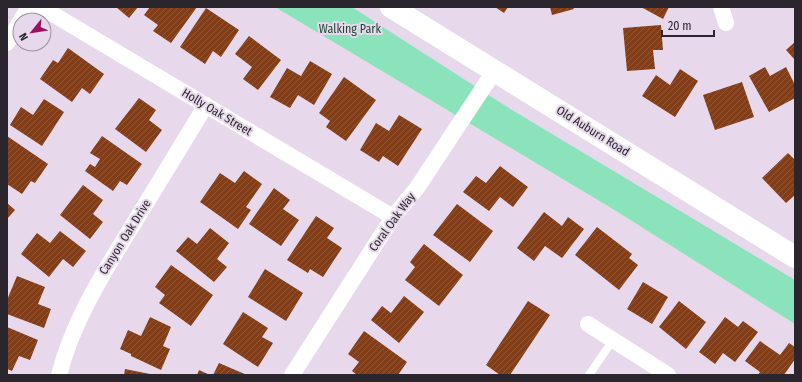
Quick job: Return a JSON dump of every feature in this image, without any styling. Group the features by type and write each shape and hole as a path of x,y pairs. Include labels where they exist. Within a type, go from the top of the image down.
{"main road":[{"name":"Old Auburn Road","path":"391,7 795,257"}],"street":[{"name":"Holly Oak Street","path":"41,7 393,217"},
{"path":"721,7 726,23"},
{"name":"Coral Oak Way","path":"292,375 393,217 417,188 495,70"},
{"name":"Canyon Oak Drive","path":"59,375 76,323 94,287 206,105"},
{"path":"588,324 668,375"}],"lane":[{"path":"589,375 612,340"}],"green space":[{"name":"Walking Park","path":"275,7 352,7 504,105 795,280 795,324 613,209"}],"building":[{"path":"116,7 138,7 129,18"},
{"path":"150,7 197,7 171,43 153,31 158,25 144,15"},
{"path":"495,7 508,7 504,13"},
{"path":"550,7 573,7 574,9 552,15"},
{"path":"641,7 669,7 663,19"},
{"path":"206,8 239,30 221,57 213,51 205,64 180,47"},
{"path":"661,25 663,50 653,50 655,69 627,71 623,28"},
{"path":"249,36 281,60 258,90 243,79 252,67 235,54"},
{"path":"795,42 795,60 786,50"},
{"path":"68,48 104,74 90,94 82,88 72,102 40,79 53,60 58,63"},
{"path":"310,61 332,74 314,105 298,95 290,108 270,97 287,68 301,76"},
{"path":"765,67 770,76 786,67 795,85 795,98 769,112 749,76"},
{"path":"680,69 698,81 675,117 642,96 656,75 670,85"},
{"path":"344,77 376,100 346,141 326,127 330,121 319,113"},
{"path":"742,82 754,117 715,130 703,95"},
{"path":"139,98 156,110 149,120 162,130 146,152 115,129"},
{"path":"44,99 64,112 42,146 10,125 21,107 33,115"},
{"path":"399,115 422,129 398,166 383,156 379,162 360,150 376,123 389,131"},
{"path":"7,136 48,164 35,183 31,181 22,194 7,184"},
{"path":"102,136 142,164 127,185 120,181 113,191 85,171 90,164 95,167 100,159 90,153"},
{"path":"788,153 795,160 795,195 786,203 762,178"},
{"path":"500,166 528,187 513,207 500,197 489,211 463,192 476,176 486,183"},
{"path":"244,171 262,184 246,207 251,210 238,229 200,202 220,173 235,183"},
{"path":"83,185 103,200 93,214 103,222 90,239 60,215"},
{"path":"274,188 290,200 283,209 299,220 281,246 249,224"},
{"path":"7,203 15,210 7,219"},
{"path":"457,204 493,231 470,262 433,235"},
{"path":"544,212 562,226 568,217 584,229 562,258 545,246 534,261 517,248"},
{"path":"316,216 334,228 327,238 342,248 323,277 310,269 308,273 287,260"},
{"path":"597,227 632,254 629,258 638,265 619,290 575,255"},
{"path":"210,228 229,243 217,259 227,267 214,282 176,251 188,237 197,244"},
{"path":"60,231 86,251 73,267 63,259 49,277 21,254 37,233 50,243"},
{"path":"424,244 463,275 439,306 405,280 415,267 410,262"},
{"path":"171,265 213,295 191,326 159,303 165,295 155,287"},
{"path":"265,269 303,293 286,321 248,297"},
{"path":"17,276 45,287 38,304 51,309 44,328 7,314 7,300"},
{"path":"643,282 668,297 652,324 627,309"},
{"path":"404,296 424,312 399,343 371,320 382,306 391,313"},
{"path":"528,301 550,315 510,375 500,375 486,365"},
{"path":"679,301 706,322 686,349 659,327"},
{"path":"243,312 268,328 262,337 273,343 258,367 223,344"},
{"path":"150,317 171,327 163,346 170,349 161,370 131,356 131,354 120,349 128,330 141,336"},
{"path":"725,317 738,327 743,321 758,332 735,362 723,353 715,364 699,352"},
{"path":"7,327 38,340 30,360 19,356 12,371 7,369"},
{"path":"364,331 407,362 398,375 357,375 352,371 359,362 348,354"},
{"path":"760,341 780,355 789,343 795,347 795,359 784,375 758,375 760,372 745,361"},
{"path":"219,363 247,375 213,375"},
{"path":"125,369 150,374 150,375 124,375"},
{"path":"199,370 210,375 197,375"}]}
